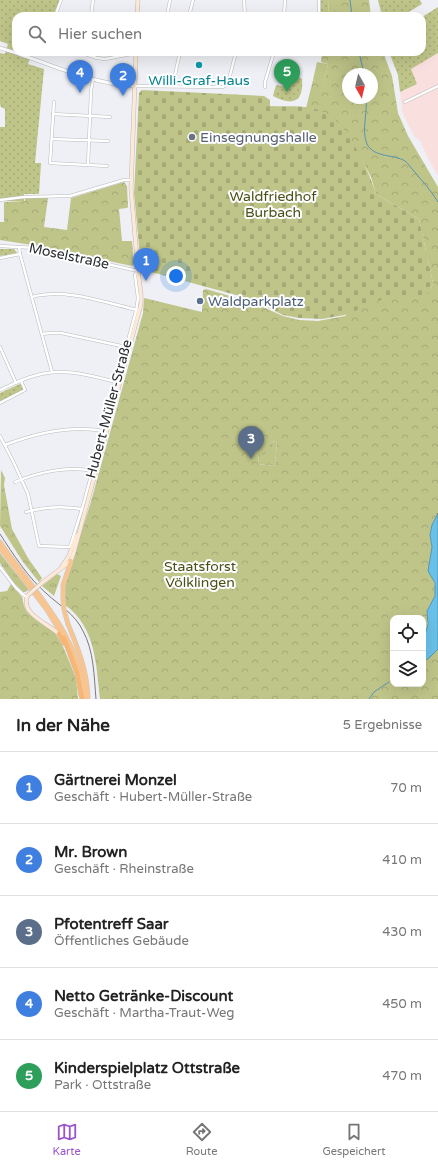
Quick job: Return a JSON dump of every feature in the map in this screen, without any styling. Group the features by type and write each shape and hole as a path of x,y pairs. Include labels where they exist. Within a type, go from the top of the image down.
{"highway":[{"path":"0,542 49,608 64,632 76,658 87,699"},
{"path":"0,548 47,610 64,638 79,680 82,699"},
{"path":"71,561 63,585 62,598 68,624 83,664 87,682 87,699"},
{"path":"59,634 70,652"}],"main road":[{"path":"137,12 138,0"},
{"name":"Hubert-Müller-Straße","path":"27,596 71,561 140,309 141,294 131,180 136,86 136,56"},
{"name":"Hubert-Müller-Straße","path":"57,571 66,561 81,526"},
{"path":"27,596 26,606 30,612 59,634"}],"street":[{"path":"56,12 61,0"},
{"path":"92,12 93,0"},
{"path":"168,12 170,0"},
{"path":"190,12 193,0"},
{"path":"244,0 245,12"},
{"path":"284,12 285,0"},
{"path":"319,0 319,12"},
{"path":"0,48 12,52"},
{"path":"24,56 93,80 118,85 223,87 228,83 235,56"},
{"path":"96,56 106,59 121,56"},
{"path":"174,80 179,56"},
{"path":"265,87 265,82 273,56"},
{"path":"88,165 91,91 93,80"},
{"path":"405,102 438,86"},
{"path":"54,102 50,163 107,166"},
{"path":"53,114 110,117"},
{"path":"52,138 108,141"},
{"path":"0,200 24,197 70,196 124,180 131,180"},
{"name":"Moselstraße","path":"0,246 36,248 138,271"},
{"path":"19,247 52,372"},
{"path":"0,258 20,254"},
{"name":"Hubert-Müller-Straße","path":"71,547 137,310 138,298 136,275 138,271"},
{"path":"32,297 50,293 66,294 137,310"},
{"path":"42,334 61,333 126,347"},
{"path":"0,347 16,383"},
{"path":"0,390 35,375 52,372 75,372 116,382"},
{"path":"0,403 25,390 21,381"},
{"path":"5,446 36,435 62,430 76,429 104,431"},
{"path":"0,436 21,479 32,510 39,546 71,547"},
{"path":"15,482 36,474 60,470 92,471"},
{"path":"26,512 32,510 58,508 82,509"},
{"path":"0,567 16,588 27,596"}],"shaded area":[{"path":"438,53 438,176 420,141 414,136 402,112 400,92 417,84 410,69"}],"green space":[{"path":"0,0 60,0 55,12 12,12 12,56 31,56 28,64 44,69 35,163 41,163 39,194 24,194 24,201 0,201 0,127 5,127 5,109 1,107 0,104 0,53 5,54 8,44 0,41"},
{"path":"321,0 329,0 328,12 321,12"},
{"path":"329,0 369,0 370,12 328,12"},
{"path":"378,0 420,0 422,4 409,12 381,12"},
{"path":"438,7 438,53 411,69 417,84 400,92 398,75 391,56 426,56 426,14"},
{"name":"Staatsforst Völklingen","path":"322,56 384,56 392,76 398,113 408,136 438,187 438,513 432,525 430,535 432,547 428,571 433,580 435,594 427,612 426,628 426,615 390,615 390,687 426,687 426,660 438,649 438,699 100,699 93,648 89,635 75,614 65,605 64,593 66,580 90,505 143,313 144,298 202,312 203,290 206,289 254,303 283,316 299,320 318,321 345,316 369,299 431,289 433,283 419,219 376,194 371,177 356,149 316,109 306,108 313,80 324,82 328,64 321,62","holes":["277,441 275,466 258,464 259,455 265,455 271,442"]},
{"path":"317,62 328,64 324,83 313,80"},
{"path":"290,72 302,79 302,87 299,98 286,101 273,96 276,85 285,87"},
{"name":"Waldfriedhof Burbach","path":"142,90 264,96 270,100 270,106 316,109 330,116 339,123 352,141 366,168 376,194 419,219 433,283 431,289 426,294 411,297 390,297 364,306 350,314 322,319 299,318 283,315 247,298 144,270 141,267 134,193 139,93"},
{"path":"124,182 127,186 128,207 119,209 122,241 132,241 134,263 132,266 38,246 0,240 0,222 4,222 4,202 25,201 25,198 48,198 44,227 67,230 71,198"},
{"path":"0,249 14,249 17,253 0,256"},
{"path":"22,383 25,390 0,403 0,393"},
{"path":"277,441 275,466 258,464 259,455 263,455 271,442"},
{"path":"1,470 5,478 4,485 12,529 28,558 42,578 39,582 23,562 0,526"},
{"path":"0,553 29,590 23,592 14,583 0,563"},
{"path":"57,574 61,576 54,596 42,586"},
{"path":"11,584 22,597 27,612 55,633 62,644 76,678 78,699 0,699 0,592 7,591"}],"water":[{"path":"438,513 438,649 426,660 426,631 428,624 427,611 435,596 435,583 428,571 432,547 430,535 432,525"}],"waterway":[{"path":"350,0 352,12"},
{"path":"360,56 363,68"},
{"path":"366,104 365,139 367,144 374,152 406,162 438,202"},
{"path":"369,699 374,692 389,682"}],"tram line":[{"path":"0,534 22,566 40,588 72,615 80,625 87,639 91,655 96,699"}],"place":[{"name":"Willi-Graf-Haus","path":"199,65"},
{"name":"Kinderspielplatz Ottstraße","path":"287,92"},
{"name":"Netto Getränke-Discount","path":"80,93"},
{"name":"Mr. Brown","path":"123,96"},
{"name":"Einsegnungshalle","path":"192,137"},
{"name":"Gärtnerei Monzel","path":"146,281"},
{"name":"Waldparkplatz","path":"200,301"},
{"name":"Pfotentreff Saar","path":"251,459"}]}
